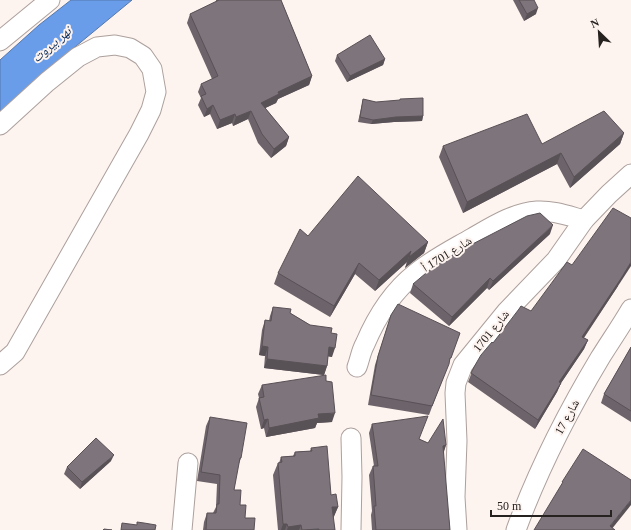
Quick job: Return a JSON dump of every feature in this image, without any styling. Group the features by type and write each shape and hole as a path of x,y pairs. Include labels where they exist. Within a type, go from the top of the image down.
{"street":[{"path":"0,41 50,0"},
{"path":"0,125 53,76 78,57 97,47 115,45 130,48 143,56 152,69 156,92 151,110 139,134 15,352 0,364"},
{"name":"شارع 1701","path":"457,530 455,496 457,441 455,394 456,383 463,365 507,311 556,260 584,220 631,174"},
{"name":"شارع 1701 أ","path":"357,367 364,345 377,318 390,298 414,274 434,260 503,220 520,214 536,211 547,211 584,220"},
{"name":"شارع 17","path":"516,530 525,504 556,436 600,358 631,309"},
{"path":"0,348 31,322"},
{"path":"351,438 351,530"},
{"path":"182,530 188,463"}],"water":[{"name":"نهر بيروت","path":"71,0 132,0 64,56 0,113 0,60 39,25"}],"building":[{"path":"219,0 281,0 312,76 278,92 279,94 261,103 289,137 274,149 262,134 251,111 236,117 235,114 220,120 213,105 207,109 201,96 206,94 201,84 218,76 190,14"},
{"path":"519,0 534,0 538,8 527,14"},
{"path":"370,35 385,59 350,76 337,55"},
{"path":"423,98 423,116 373,120 360,117 363,99 376,102"},
{"path":"604,111 624,133 574,177 561,153 467,202 443,146 527,114 542,144"},
{"path":"358,176 428,242 409,257 411,251 379,280 359,263 334,306 278,273 300,229 308,236"},
{"path":"613,208 631,218 631,262 582,337 588,340 559,382 561,383 538,420 471,373 481,355 492,342 493,343 521,306 531,311 567,262 572,265"},
{"path":"540,213 553,225 493,281 490,278 452,317 413,284 432,268 459,251 527,216"},
{"path":"398,304 460,333 432,406 371,395 378,356 391,315"},
{"path":"273,307 291,309 290,313 310,325 332,328 331,333 337,334 335,348 329,347 327,366 267,359 268,347 262,346 265,320 271,321"},
{"path":"631,347 631,411 604,394"},
{"path":"326,375 326,381 332,382 335,413 318,414 319,418 269,428 268,419 264,420 259,398 264,397 262,385"},
{"path":"428,416 419,439 428,443 443,419 446,445 443,446 450,530 376,530 373,466 378,466 372,424"},
{"path":"210,417 247,423 234,490 241,490 240,505 246,505 245,518 255,518 254,530 206,530 207,513 216,513 217,504 219,504 220,475 201,472"},
{"path":"96,438 114,455 82,482 67,467"},
{"path":"327,446 331,495 336,494 338,507 332,507 335,530 302,530 301,525 288,527 287,524 283,524 278,463 282,462 281,457 295,456 295,452 312,451 311,448"},
{"path":"583,449 631,480 631,500 610,526 615,530 534,530 562,482"},
{"path":"137,522 156,525 155,530 121,530 122,523 137,525"}]}
